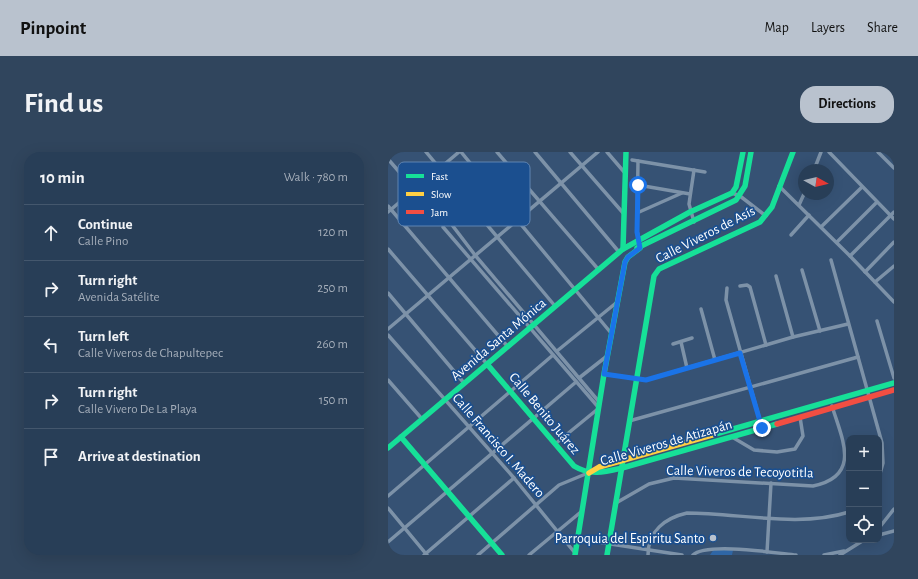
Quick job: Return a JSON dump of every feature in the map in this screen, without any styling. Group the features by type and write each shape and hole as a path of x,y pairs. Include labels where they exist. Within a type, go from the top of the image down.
{"street":[{"path":"426,152 434,162"},
{"path":"448,162 460,152 469,162"},
{"path":"497,152 506,162"},
{"path":"534,152 560,184 621,250"},
{"path":"570,152 624,214"},
{"path":"530,209 598,152"},
{"path":"607,152 625,174"},
{"path":"621,250 626,152"},
{"path":"743,152 736,187 732,193 740,196 766,216"},
{"path":"576,554 604,374 616,303 625,262 628,257 640,248 710,214 740,196 745,186 751,152"},
{"name":"Calle Viveros de Asís","path":"607,555 636,380 656,272 756,225 766,216 772,207 793,152"},
{"path":"816,164 821,152"},
{"path":"829,152 894,219"},
{"path":"878,152 894,168"},
{"path":"388,159 398,171"},
{"path":"632,160 705,172"},
{"path":"638,161 637,232 640,248"},
{"path":"741,164 749,165"},
{"path":"694,170 690,194 690,212 694,222"},
{"path":"638,185 690,194"},
{"path":"779,186 894,302"},
{"path":"821,227 862,187"},
{"path":"530,190 598,269"},
{"path":"637,213 683,192"},
{"name":"Avenida Santa Mónica","path":"388,448 621,250 690,212 732,193"},
{"path":"799,205 801,200"},
{"path":"398,202 389,209 398,219"},
{"path":"836,242 877,202"},
{"path":"706,205 710,214"},
{"path":"850,256 894,212"},
{"path":"792,235 809,215"},
{"path":"404,226 508,347"},
{"path":"443,226 470,259 557,351 580,378 599,406"},
{"path":"453,226 532,326 553,355 599,406"},
{"path":"487,226 555,306"},
{"path":"388,329 509,226"},
{"path":"524,226 612,333"},
{"path":"865,272 894,242"},
{"path":"621,250 640,248"},
{"path":"388,250 486,364"},
{"path":"831,260 882,443 883,463 881,471"},
{"path":"875,282 894,266"},
{"path":"802,270 820,331"},
{"path":"776,276 792,338"},
{"path":"740,286 747,285 752,291 766,345"},
{"path":"727,288 726,300 762,428"},
{"path":"388,293 464,383"},
{"path":"557,351 616,303"},
{"path":"701,309 715,360"},
{"path":"877,321 894,378"},
{"path":"604,374 636,380 646,380 766,345 848,324"},
{"name":"Calle Francisco I. Madero","path":"388,335 514,478 576,554"},
{"path":"673,344 692,338"},
{"path":"681,342 687,368"},
{"path":"388,496 553,355"},
{"path":"580,378 608,355"},
{"path":"629,421 858,357"},
{"name":"Calle Benito Juárez","path":"486,364 533,418 554,445 574,466 589,473"},
{"path":"388,380 422,419"},
{"path":"388,542 576,382"},
{"name":"Calle Viveros de Atizapán","path":"589,473 599,467 894,383"},
{"name":"Calle Viveros de Atizapán","path":"589,473 598,474 622,468 894,390"},
{"name":"Calle Viveros de Tecoyotitla","path":"616,503 638,490 662,480 674,478 813,486 827,483 838,474 845,458 845,446 831,401"},
{"path":"554,445 599,406"},
{"path":"732,437 754,450 777,452 795,449 803,436 800,417"},
{"path":"400,437 502,555"},
{"path":"478,555 559,485 589,473"},
{"path":"388,508 426,554 514,478"},
{"path":"767,552 771,483"},
{"path":"882,524 894,508"},
{"path":"529,555 583,510"},
{"path":"648,555 653,534 658,528 674,516 687,513 812,519 833,518 846,513"},
{"path":"882,534 894,531"},
{"path":"578,539 608,545 682,555"},
{"path":"820,555 845,550 858,543"},
{"path":"693,555 697,551 712,548 796,555"},
{"path":"840,555 845,550"}],"shaded area":[{"path":"714,549 733,550 732,555 710,555"}],"traffic: fast":[{"path":"623,249 626,152"},
{"path":"388,448 623,249 690,212 732,193 736,187 743,152"},
{"path":"637,248 736,200 745,186 751,152"},
{"path":"607,555 654,276 659,269 760,222 772,207 793,152"},
{"path":"575,555 604,374 625,262 628,257 640,248"},
{"path":"487,364 574,466 586,471 604,472 622,468 777,424"},
{"path":"712,435 894,383"},
{"path":"401,437 502,555"}],"traffic: slow":[{"path":"589,473 599,467 712,435"}],"traffic: jam":[{"path":"777,424 894,390"}],"place":[{"name":"Parroquia del Espiritu Santo","path":"713,538"}],"route":[{"path":"638,185 637,232 639,239 638,246 640,248 633,252 625,262 616,303 604,374 636,380 646,380 740,353 762,428"}]}
